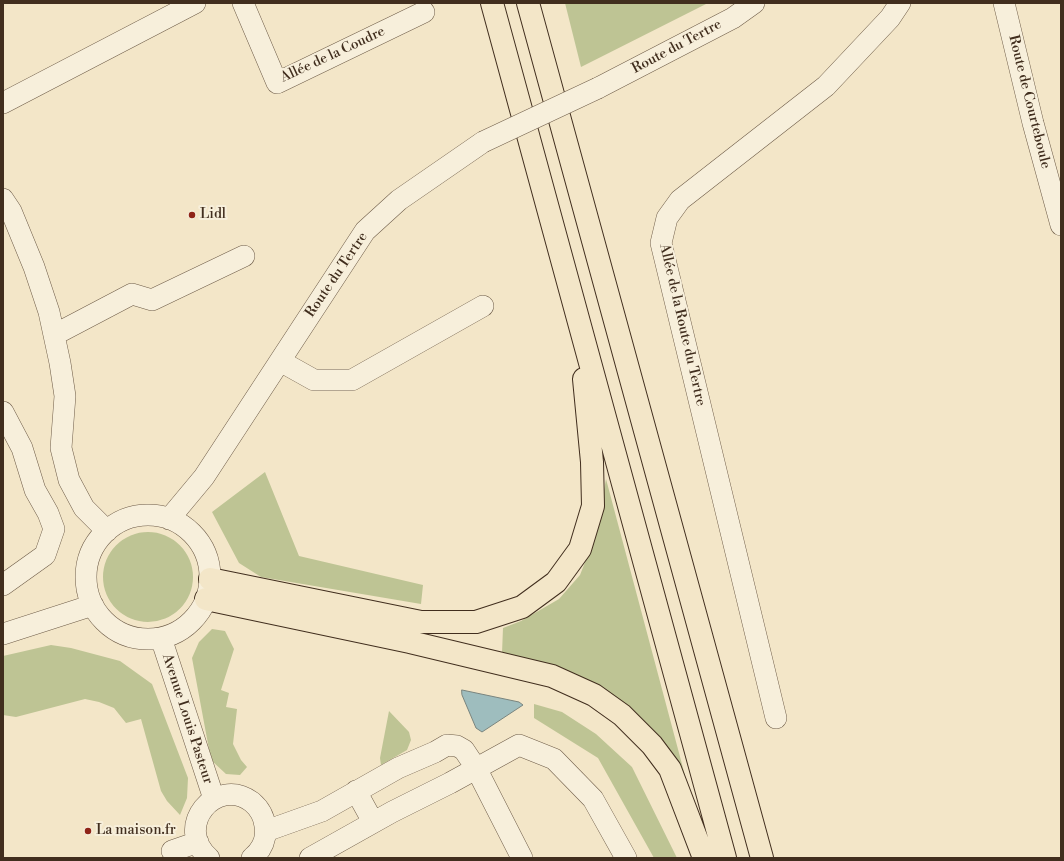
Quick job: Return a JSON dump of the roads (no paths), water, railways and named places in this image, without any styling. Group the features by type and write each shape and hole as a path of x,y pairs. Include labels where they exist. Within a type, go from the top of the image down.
{"highway":[{"path":"492,3 725,858"},
{"path":"528,3 762,858"},
{"path":"538,3 592,237"},
{"path":"208,589 421,622 476,622 522,607 556,582 580,549 593,506 592,462 577,314"},
{"path":"208,589 410,642 552,676 594,695 622,715 652,745 670,769 704,858"}],"street":[{"path":"3,103 195,3"},
{"name":"Allée de la Coudre","path":"243,3 277,83 424,12"},
{"name":"Route du Tertre","path":"169,519 204,477 365,231 399,200 483,142 598,88 733,18 754,3"},
{"name":"Allée de la Route du Tertre","path":"776,718 661,243 667,218 680,200 826,86 890,18 900,3"},
{"name":"Route de Courteboule","path":"1004,3 1033,123 1061,225"},
{"path":"3,199 11,211 34,266 49,312 60,363 65,396 61,448 69,480 84,508 107,531"},
{"path":"54,335 132,294 152,300 244,256"},
{"path":"280,362 314,380 352,380 483,306"},
{"path":"3,412 22,448 35,490 48,513 54,530 45,555 3,585"},
{"path":"153,515 176,522 189,531 199,542 206,556 210,571 208,589 199,613 188,624 175,633 161,638 146,639 125,635 106,623 93,605 87,586 87,566 94,546 107,531 121,522 136,516 153,515"},
{"path":"3,634 93,605"},
{"name":"Avenue Louis Pasteur","path":"161,638 214,799"},
{"path":"266,831 322,811 398,768 435,752 447,745 457,746 464,750 476,768 522,858"},
{"path":"310,858 373,822 519,745 554,759 593,798 626,858"},
{"path":"356,791 373,822"},
{"path":"172,852 204,850 195,833 197,820 204,808 214,799 231,795 248,799 259,810 264,820 266,831 264,840 260,850 252,858"}],"water":[{"path":"462,690 519,702 523,705 482,732 476,728 462,695"}],"place":[{"name":"Lidl","path":"192,215"},
{"name":"La maison.fr","path":"88,831"}]}
